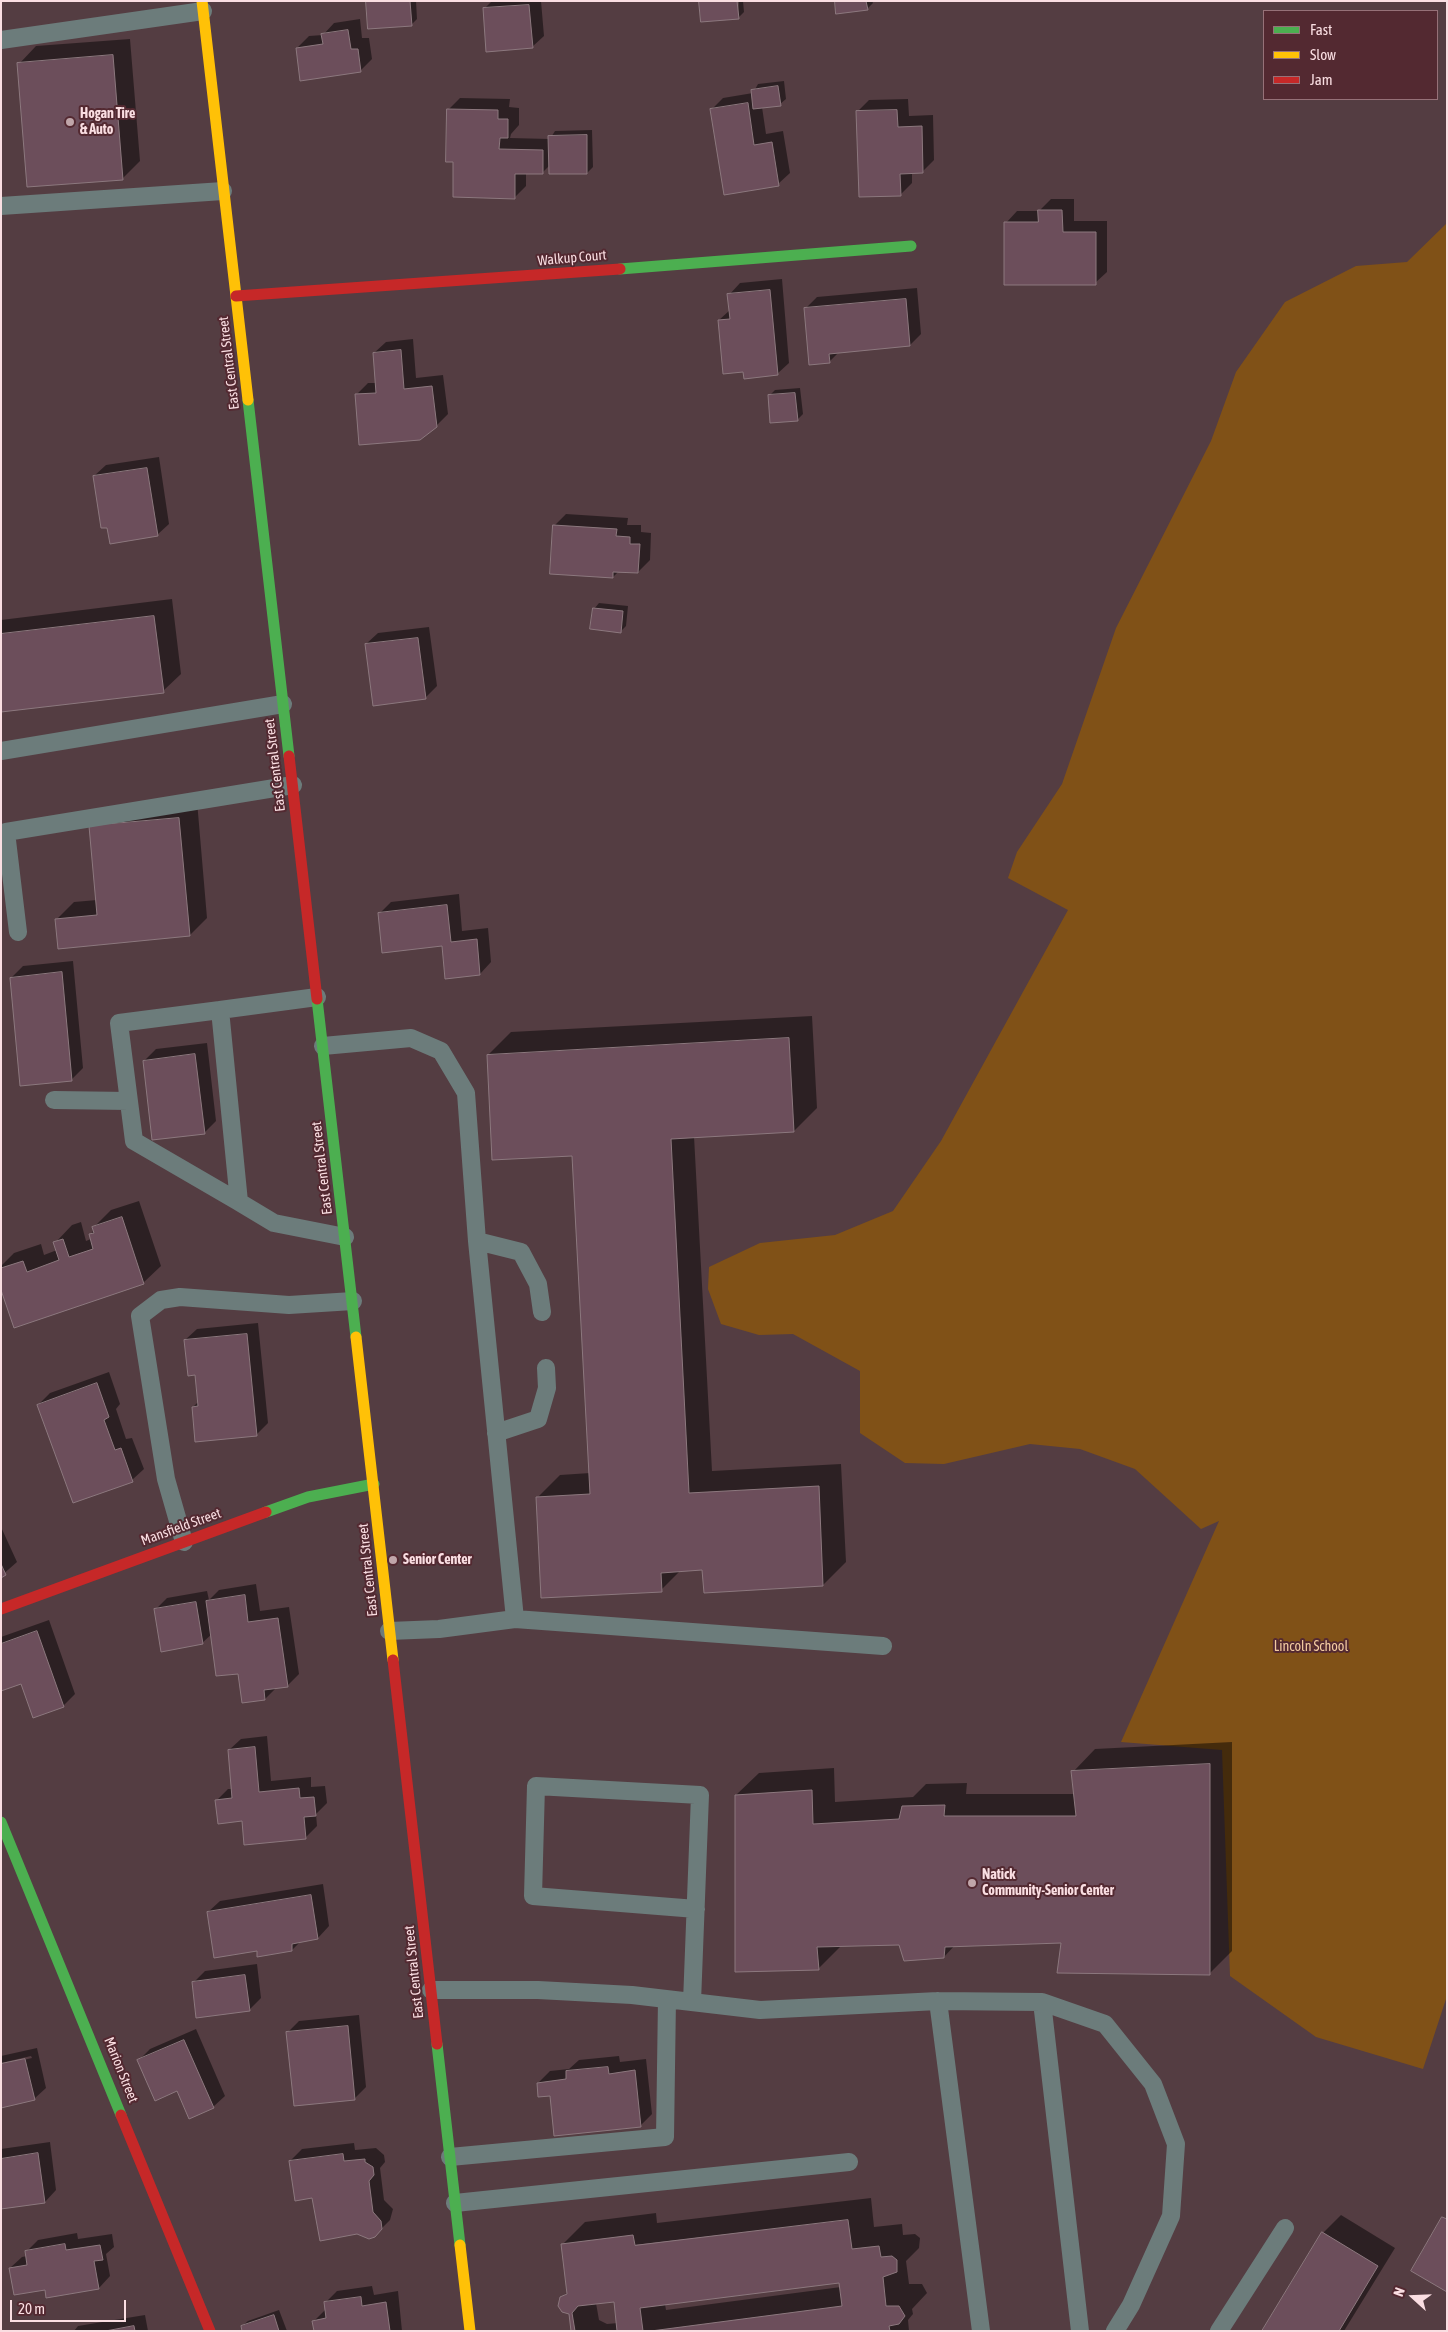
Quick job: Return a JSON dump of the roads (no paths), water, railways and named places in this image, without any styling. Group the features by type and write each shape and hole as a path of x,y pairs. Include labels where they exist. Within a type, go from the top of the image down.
{"main road":[{"name":"East Central Street","path":"202,6 353,1301 389,1632 470,2331"},
{"name":"Walkup Court","path":"236,296 538,276 911,246"},
{"name":"Mansfield Street","path":"1,1609 308,1497 342,1488 374,1484"},
{"name":"Marion Street","path":"1,1822 210,2331"}],"lane":[{"path":"1,40 202,6"},
{"path":"1,206 223,190"},
{"path":"1,751 283,704"},
{"path":"18,932 6,832 292,785"},
{"path":"317,997 119,1024 134,1141 274,1223 345,1237"},
{"path":"220,1010 238,1202"},
{"path":"323,1046 411,1038 441,1051 466,1093 477,1240 515,1619"},
{"path":"54,1100 129,1101"},
{"path":"477,1240 521,1252 538,1284 542,1312"},
{"path":"184,1542 166,1479 140,1316 161,1300 180,1296 289,1305 353,1301"},
{"path":"496,1432 538,1419 547,1388 546,1368"},
{"path":"389,1632 439,1629 515,1619 883,1646"},
{"path":"692,2002 696,1909 700,1795 536,1786 534,1896 696,1909"},
{"path":"431,1990 547,1991 668,1999 760,2010 938,2001 1042,2002 1105,2024 1153,2084 1176,2144 1171,2216 1131,2305 1115,2331"},
{"path":"450,2158 665,2137 668,1999"},
{"path":"938,2001 981,2331"},
{"path":"1042,2002 1080,2331"},
{"path":"456,2203 849,2162"},
{"path":"1219,2331 1285,2228"}],"place":[{"name":"Hogan Tire & Auto","path":"70,122"},
{"name":"Senior Center","path":"393,1560"},
{"name":"Natick Community-Senior Center","path":"972,1883"}],"park label":[{"name":"Lincoln School","path":"1311,1647"}]}
